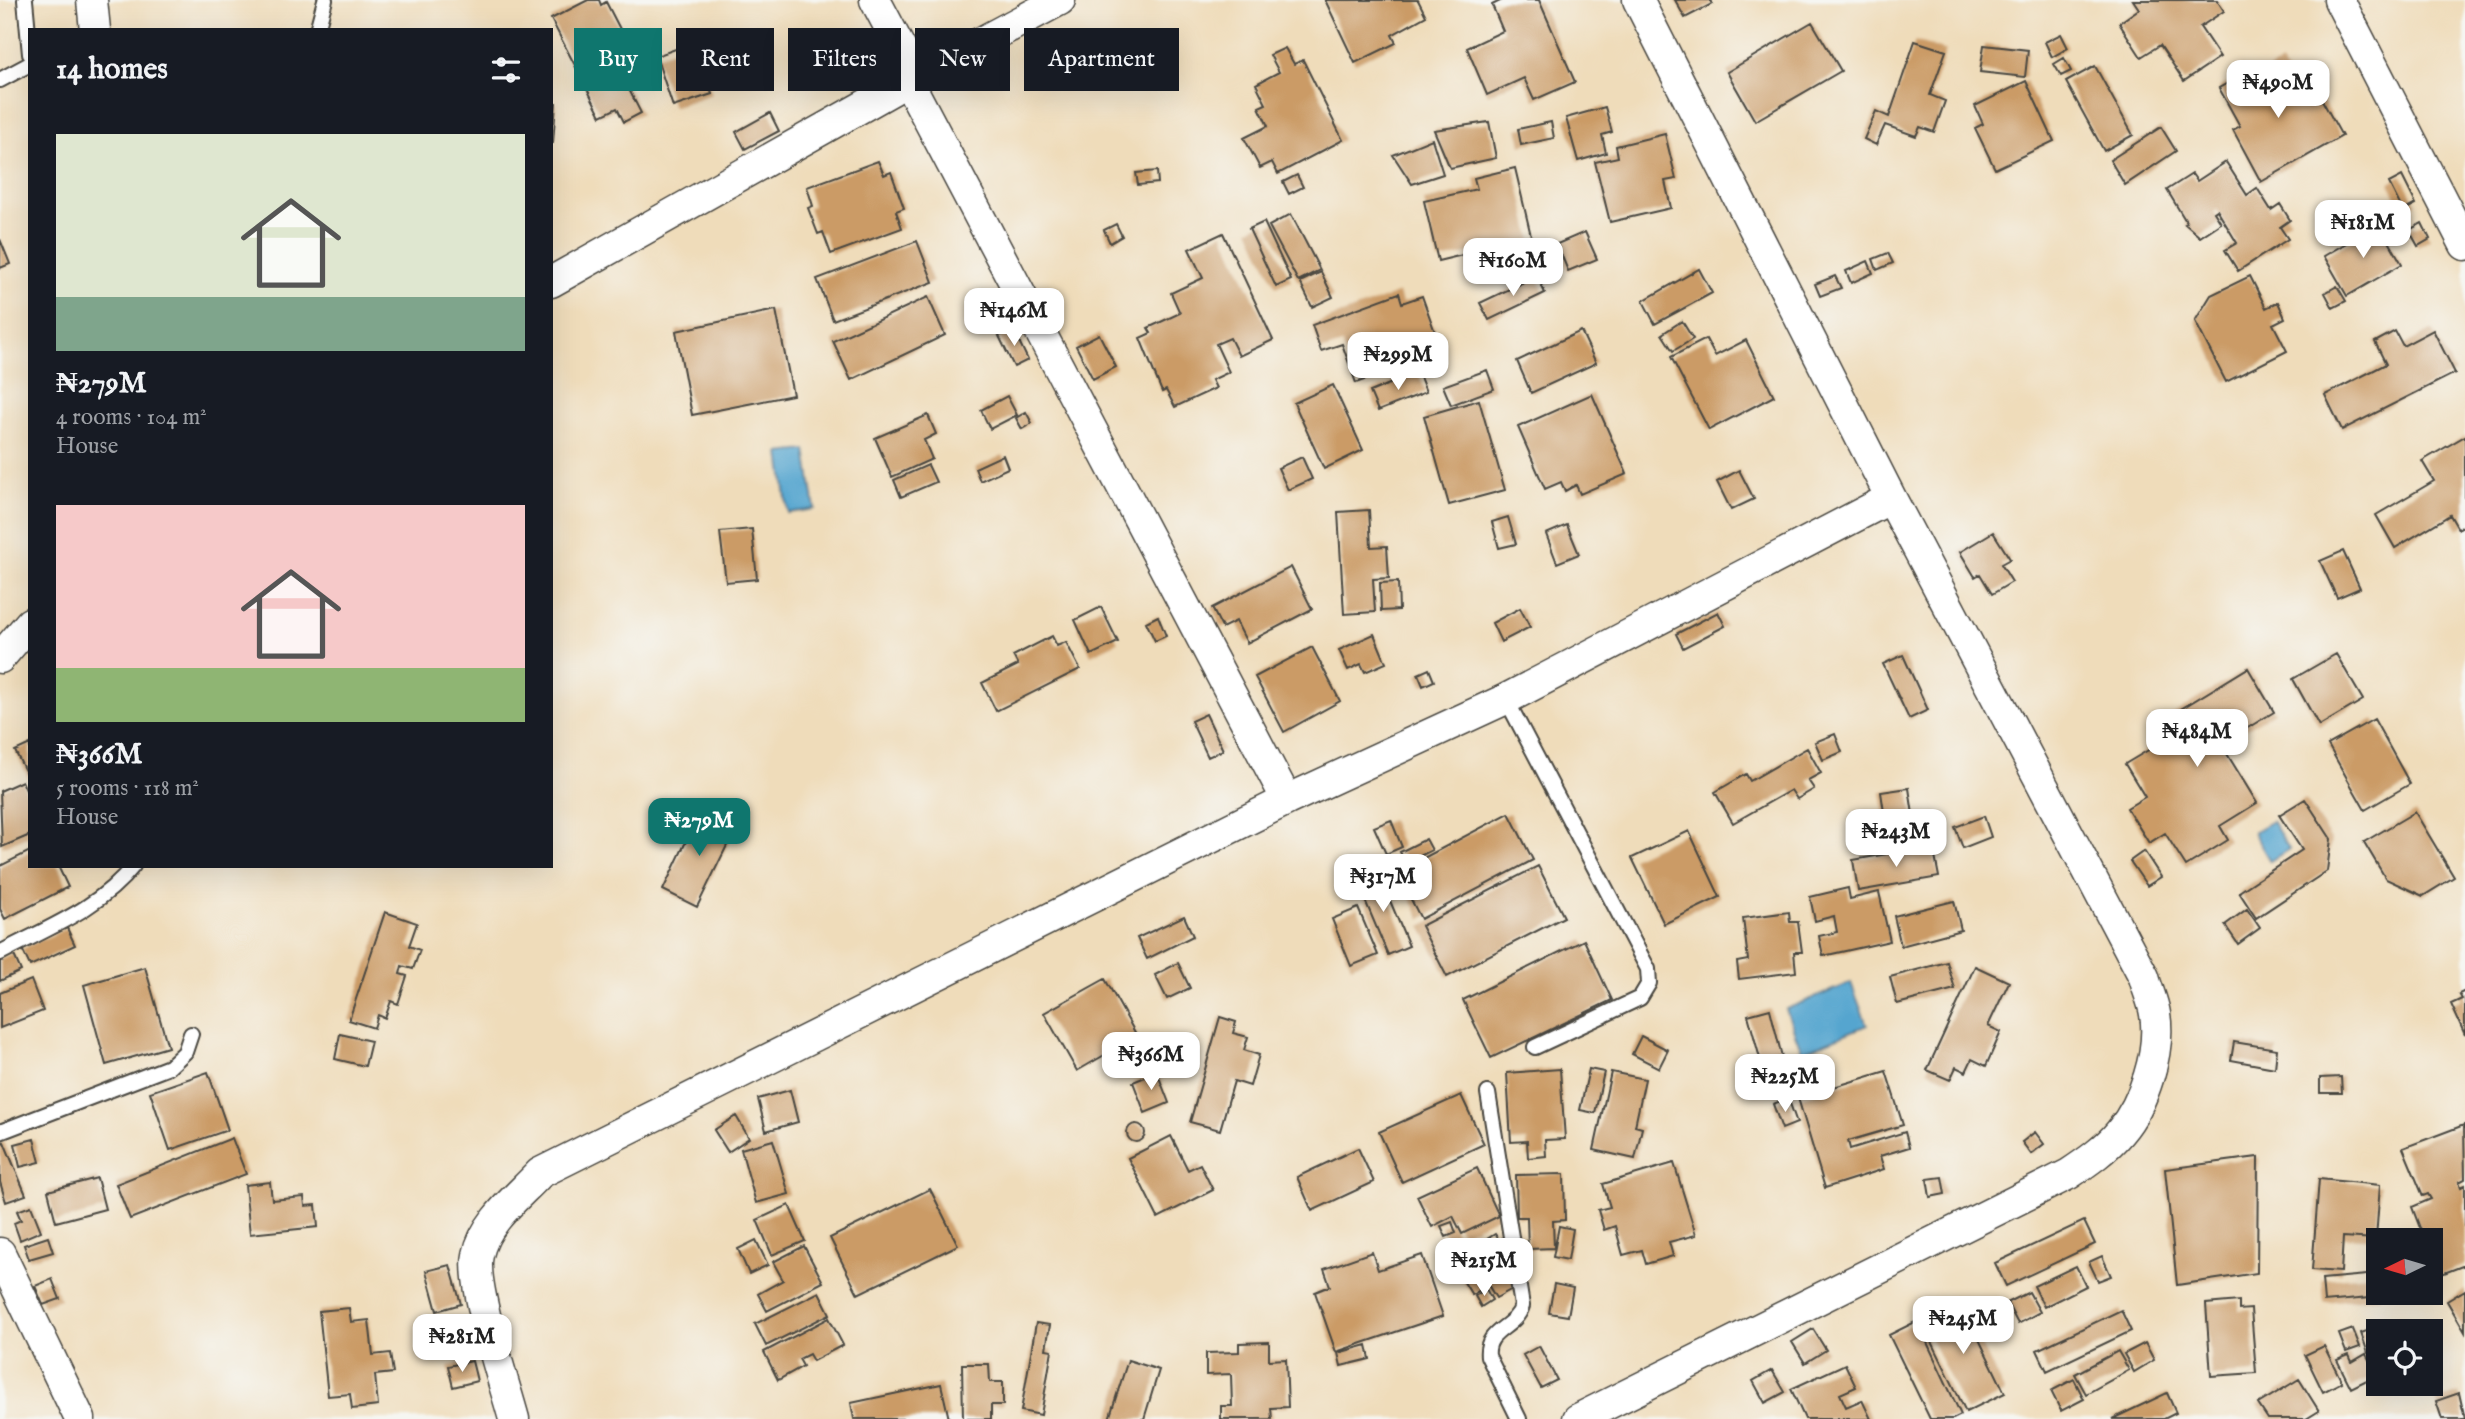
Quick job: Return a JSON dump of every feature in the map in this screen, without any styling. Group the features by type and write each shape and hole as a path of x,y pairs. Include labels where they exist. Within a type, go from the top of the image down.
{"street":[{"path":"92,0 95,28"},
{"path":"875,0 901,49 908,81 1287,800"},
{"path":"553,281 908,81 1060,0"},
{"path":"1578,1419 2069,1174 2096,1155 2120,1132 2137,1106 2154,1047 2155,1015 2144,977 1891,498 1638,0"},
{"path":"2339,0 2465,245"},
{"path":"514,1419 477,1281 478,1254 496,1218 540,1173 1287,800 1506,699 1891,498"},
{"path":"0,658 28,625"},
{"path":"0,1253 6,1285 80,1419"}],"lane":[{"path":"25,0 28,32"},
{"path":"318,28 325,0"},
{"path":"0,80 28,65"},
{"path":"1506,699 1648,969 1649,976 1649,983 1640,998 1535,1047"},
{"path":"0,953 95,904 131,868"},
{"path":"0,1132 169,1067 185,1052 191,1034"},
{"path":"1488,1093 1522,1306 1518,1318 1491,1336 1487,1346 1488,1356 1519,1419"}],"water":[{"path":"806,450 815,509 788,513 780,453"},
{"path":"2272,821 2289,849 2270,861 2253,832"},
{"path":"1851,983 1867,1025 1802,1052 1786,1009"}],"building":[{"path":"588,0 599,0 601,5 606,2 619,28 574,28 574,64 551,19"},
{"path":"1325,0 1418,0 1426,16 1392,35 1396,43 1355,63"},
{"path":"1502,0 1539,0 1575,82 1534,100 1524,78 1487,95 1467,48 1503,31 1492,5"},
{"path":"1675,0 1710,0 1712,4 1685,18"},
{"path":"2133,0 2217,0 2224,11 2200,27 2220,57 2184,81 2160,45 2141,57 2119,23 2139,9"},
{"path":"1812,22 1841,71 1755,121 1727,72"},
{"path":"2061,34 2068,48 2052,57 2045,42"},
{"path":"1915,41 1946,51 1930,95 1945,101 1934,132 1920,127 1916,136 1885,125 1876,145 1864,139 1876,111 1889,117"},
{"path":"1984,45 2028,50 2025,77 1980,72"},
{"path":"1285,48 1294,64 1303,60 1343,140 1278,174 1272,162 1260,168 1244,138 1268,126 1259,107 1266,104 1256,84 1279,72 1270,55"},
{"path":"676,49 676,91 711,91 712,94 673,107 662,74 662,54"},
{"path":"2064,58 2071,71 2061,76 2054,64"},
{"path":"2281,63 2297,91 2312,82 2342,136 2261,182 2233,130 2240,126 2219,88 2246,73 2250,80"},
{"path":"2095,66 2133,135 2104,151 2066,82"},
{"path":"2026,81 2054,141 1995,169 1975,128 1983,124 1975,106"},
{"path":"588,91 630,91 641,113 624,122 617,108 601,116"},
{"path":"553,103 556,103 553,143"},
{"path":"1605,107 1612,132 1602,135 1606,153 1578,161 1566,118"},
{"path":"770,113 779,131 745,149 736,132"},
{"path":"1489,122 1496,158 1450,168 1434,130"},
{"path":"1551,122 1554,138 1521,145 1518,129"},
{"path":"2161,127 2176,151 2125,185 2110,160"},
{"path":"1665,134 1676,179 1665,181 1671,208 1610,222 1595,162 1618,157 1616,146"},
{"path":"1432,139 1443,174 1412,184 1393,155"},
{"path":"878,161 884,175 891,172 904,208 896,211 902,228 831,254 823,232 818,234 808,208 813,206 807,187"},
{"path":"2226,162 2247,195 2257,188 2271,210 2280,204 2290,220 2280,227 2288,239 2238,271 2225,250 2237,243 2217,210 2214,212 2221,223 2200,237 2185,224 2187,223 2167,190 2192,174 2197,181"},
{"path":"1515,168 1532,240 1514,244 1519,261 1476,271 1471,253 1438,261 1424,201 1477,189 1474,178"},
{"path":"1157,171 1158,183 1138,185 1136,173"},
{"path":"1297,175 1303,187 1289,194 1283,182"},
{"path":"2402,176 2416,204 2403,211 2389,183"},
{"path":"1291,214 1320,270 1298,281 1269,226"},
{"path":"1264,222 1291,280 1276,287 1249,229"},
{"path":"2422,223 2430,239 2418,246 2409,230"},
{"path":"1116,224 1122,236 1110,243 1104,230"},
{"path":"2379,224 2402,264 2347,296 2324,256"},
{"path":"1585,232 1597,259 1568,271 1557,244"},
{"path":"1223,233 1273,340 1239,356 1230,338 1216,344 1229,372 1212,380 1216,388 1175,407 1166,390 1162,392 1140,338 1151,333 1148,328 1180,313 1171,293 1203,278 1189,249"},
{"path":"0,239 10,264 0,268"},
{"path":"917,241 933,282 833,320 817,279"},
{"path":"1888,253 1893,263 1877,270 1873,259"},
{"path":"1868,261 1873,273 1851,283 1846,271"},
{"path":"1699,269 1712,293 1655,324 1643,301"},
{"path":"1321,272 1333,297 1312,307 1300,282"},
{"path":"1537,276 1545,293 1489,320 1480,303"},
{"path":"1835,276 1841,288 1820,296 1815,284"},
{"path":"2250,276 2266,308 2278,302 2285,318 2273,324 2287,351 2226,382 2195,321 2211,295"},
{"path":"2337,286 2346,301 2333,308 2325,293"},
{"path":"1399,293 1402,303 1422,296 1436,335 1416,342 1422,359 1356,383 1342,344 1321,351 1312,325"},
{"path":"928,297 945,335 851,380 833,341"},
{"path":"776,310 793,395 692,415 676,331"},
{"path":"1682,321 1693,339 1673,351 1662,334"},
{"path":"1013,329 1028,360 1014,367 999,336"},
{"path":"2433,330 2455,373 2342,430 2325,395 2386,364 2375,342 2395,331 2403,346"},
{"path":"1581,331 1596,363 1531,393 1517,361"},
{"path":"1099,334 1116,367 1093,379 1076,346"},
{"path":"1706,339 1715,356 1746,340 1774,396 1709,430 1671,357"},
{"path":"1487,370 1494,389 1451,405 1443,386"},
{"path":"1418,372 1426,392 1378,411 1370,392"},
{"path":"1333,385 1363,450 1324,469 1294,403"},
{"path":"1592,394 1627,474 1580,494 1576,485 1565,491 1561,482 1545,489 1518,427"},
{"path":"1007,396 1017,415 990,429 981,410"},
{"path":"1479,400 1505,490 1449,505 1424,416"},
{"path":"1026,412 1032,423 1022,429 1016,418"},
{"path":"928,415 936,434 924,440 932,459 892,477 875,438"},
{"path":"2465,436 2465,525 2458,529 2450,515 2395,548 2376,515 2434,481 2422,461"},
{"path":"1003,455 1008,468 980,481 975,468"},
{"path":"1302,457 1312,479 1288,490 1278,468"},
{"path":"928,465 936,482 901,497 894,480"},
{"path":"1739,470 1754,499 1731,510 1717,482"},
{"path":"1369,510 1371,547 1387,546 1389,578 1373,579 1375,612 1344,614 1338,512"},
{"path":"1508,517 1516,544 1499,548 1492,522"},
{"path":"1567,525 1579,554 1557,563 1546,534"},
{"path":"752,529 757,579 726,582 720,532"},
{"path":"1993,532 2010,559 2001,564 2012,582 1992,594 1980,574 1975,577 1960,552"},
{"path":"2343,551 2360,588 2337,598 2320,561"},
{"path":"1291,567 1312,609 1247,643 1236,621 1222,628 1212,608"},
{"path":"1398,582 1399,610 1381,611 1380,583"},
{"path":"1101,607 1118,642 1091,655 1075,620"},
{"path":"1520,608 1530,627 1501,642 1492,623"},
{"path":"1718,612 1725,626 1683,648 1676,634"},
{"path":"1158,616 1166,636 1155,641 1146,622"},
{"path":"1374,634 1386,663 1365,672 1361,664 1348,670 1339,650"},
{"path":"1052,636 1057,646 1066,642 1080,669 996,711 982,683 1018,665 1013,656"},
{"path":"1312,647 1340,701 1284,732 1255,677"},
{"path":"2336,654 2363,700 2319,726 2293,679"},
{"path":"1903,655 1928,710 1909,719 1883,664"},
{"path":"2248,668 2274,712 2221,744 2257,803 2220,826 2228,840 2186,866 2165,833 2149,843 2127,808 2145,797 2125,764 2162,742 2153,726"},
{"path":"1429,669 1434,681 1423,686 1418,674"},
{"path":"1206,714 1223,750 1208,757 1191,721"},
{"path":"2374,719 2410,784 2365,810 2328,745"},
{"path":"1835,734 1842,752 1823,760 1815,742"},
{"path":"28,745 28,777 15,751"},
{"path":"1807,748 1821,773 1808,780 1814,789 1797,799 1791,790 1733,823 1715,792 1746,774 1750,781"},
{"path":"22,781 28,794 28,836 2,847 0,791"},
{"path":"1909,788 1914,821 1886,826 1881,792"},
{"path":"2305,799 2331,839 2327,871 2256,918 2239,892 2302,850 2279,815"},
{"path":"701,810 736,827 697,907 663,890"},
{"path":"2415,812 2454,877 2423,896 2386,879 2364,842"},
{"path":"1509,813 1533,860 1421,919 1397,872"},
{"path":"1984,816 1991,837 1963,848 1955,827"},
{"path":"1391,820 1402,847 1386,854 1374,827"},
{"path":"1689,831 1720,897 1664,924 1632,858"},
{"path":"1426,839 1432,850 1406,863 1400,852"},
{"path":"1933,846 1939,877 1858,891 1853,860"},
{"path":"2144,851 2161,877 2147,886 2130,861"},
{"path":"28,852 28,868 59,868 68,887 5,919 0,909 0,866"},
{"path":"1538,866 1564,917 1447,977 1421,926"},
{"path":"1378,872 1409,946 1388,955 1357,881"},
{"path":"1848,888 1850,899 1879,892 1890,941 1823,956 1819,936 1837,932 1834,916 1815,921 1810,897"},
{"path":"1954,901 1961,930 1901,946 1894,916"},
{"path":"1358,908 1378,955 1351,966 1332,919"},
{"path":"2247,909 2260,928 2238,944 2225,925"},
{"path":"385,912 417,923 409,946 420,950 413,969 402,966 400,974 407,976 398,1004 391,1001 385,1018 378,1015 374,1028 349,1020"},
{"path":"1789,912 1790,922 1798,922 1802,952 1794,952 1796,972 1739,979 1737,962 1748,960 1743,918"},
{"path":"1184,916 1193,936 1147,959 1137,938"},
{"path":"67,928 75,945 30,966 22,949"},
{"path":"1584,940 1612,1000 1491,1058 1463,1000"},
{"path":"13,953 21,971 0,981 0,959"},
{"path":"1947,962 1955,989 1897,1004 1890,977"},
{"path":"1178,963 1190,988 1167,999 1155,975"},
{"path":"1975,966 2009,982 1988,1026 2001,1032 1986,1066 1972,1059 1966,1072 1956,1067 1950,1080 1927,1070"},
{"path":"145,967 168,1047 106,1065 84,985"},
{"path":"1105,979 1137,1036 1077,1071 1044,1013"},
{"path":"31,980 43,1011 0,1028 0,993"},
{"path":"2465,991 2465,1035 2451,1004 2462,999 2459,994"},
{"path":"1770,1009 1782,1057 1761,1062 1748,1015"},
{"path":"1220,1017 1236,1022 1233,1033 1248,1037 1244,1050 1259,1055 1250,1086 1234,1081 1220,1130 1190,1122"},
{"path":"340,1034 371,1041 365,1066 335,1059"},
{"path":"1641,1036 1668,1050 1659,1068 1632,1054"},
{"path":"2234,1042 2277,1049 2275,1068 2231,1060"},
{"path":"1560,1069 1565,1139 1545,1140 1546,1156 1528,1158 1527,1141 1511,1142 1507,1073"},
{"path":"1589,1069 1604,1072 1595,1113 1580,1110"},
{"path":"1886,1071 1903,1125 1848,1141 1850,1149 1905,1132 1909,1147 1880,1156 1884,1169 1825,1188 1798,1098"},
{"path":"208,1072 228,1130 170,1150 150,1092"},
{"path":"1157,1072 1169,1103 1145,1113 1133,1082"},
{"path":"1611,1072 1645,1079 1635,1126 1642,1128 1635,1159 1594,1150"},
{"path":"2341,1077 2342,1093 2320,1093 2320,1078"},
{"path":"790,1090 798,1122 766,1131 758,1099"},
{"path":"1461,1095 1484,1144 1402,1182 1379,1132"},
{"path":"1788,1098 1797,1123 1782,1129 1773,1104"},
{"path":"736,1116 749,1138 728,1152 714,1130"},
{"path":"1136,1124 1142,1127 1145,1133 1142,1139 1136,1142 1130,1139 1127,1133 1130,1127"},
{"path":"2464,1125 2465,1179 2459,1182 2461,1187 2465,1185 2465,1265 2443,1273 2443,1228 2420,1228 2412,1207 2431,1199 2428,1194 2423,1196 2403,1148"},
{"path":"2035,1132 2044,1144 2031,1154 2022,1142"},
{"path":"1171,1136 1188,1170 1200,1164 1213,1190 1158,1218 1128,1158"},
{"path":"232,1138 246,1174 130,1219 116,1184"},
{"path":"34,1139 40,1162 20,1167 15,1144"},
{"path":"773,1140 789,1194 756,1203 741,1149"},
{"path":"4,1142 26,1195 6,1202 0,1182 0,1143"},
{"path":"1358,1148 1374,1182 1312,1211 1297,1177"},
{"path":"2258,1157 2257,1273 2177,1285 2165,1169"},
{"path":"1674,1163 1696,1235 1669,1242 1673,1256 1646,1264 1642,1250 1623,1255 1615,1226 1604,1230 1598,1210 1610,1207 1603,1184"},
{"path":"1477,1168 1499,1216 1462,1234 1453,1216 1432,1227 1417,1196"},
{"path":"1564,1174 1565,1220 1553,1221 1554,1248 1528,1249 1527,1217 1517,1217 1516,1175"},
{"path":"1942,1177 1945,1194 1930,1197 1927,1179"},
{"path":"97,1178 105,1209 56,1222 48,1191"},
{"path":"2319,1179 2380,1185 2377,1228 2366,1228 2366,1238 2343,1237 2341,1272 2312,1270"},
{"path":"270,1182 272,1200 304,1197 305,1206 316,1205 318,1227 250,1234 245,1185"},
{"path":"930,1189 958,1245 858,1294 830,1238"},
{"path":"789,1205 805,1241 772,1255 757,1220"},
{"path":"31,1206 41,1231 20,1240 14,1223 21,1220 17,1211"},
{"path":"2084,1221 2095,1244 2006,1286 1995,1263"},
{"path":"1452,1222 1456,1233 1446,1237 1441,1226"},
{"path":"1559,1226 1573,1229 1568,1260 1553,1257"},
{"path":"1495,1234 1511,1256 1514,1288 1496,1298 1488,1285 1472,1295 1451,1261"},
{"path":"48,1237 53,1252 29,1259 24,1245"},
{"path":"756,1240 768,1265 749,1274 738,1249"},
{"path":"804,1246 823,1282 767,1311 758,1294 783,1280 773,1262"},
{"path":"1372,1252 1378,1270 1422,1255 1443,1316 1336,1352 1315,1292 1330,1286 1324,1269"},
{"path":"2102,1256 2111,1276 2098,1281 2089,1262"},
{"path":"450,1265 461,1304 437,1311 426,1271"},
{"path":"2076,1266 2086,1286 2044,1307 2034,1286"},
{"path":"2366,1275 2366,1298 2324,1302 2322,1279"},
{"path":"52,1279 60,1299 43,1305 35,1286"},
{"path":"1554,1284 1573,1288 1568,1316 1549,1313"},
{"path":"1486,1289 1492,1300 1481,1307 1475,1296"},
{"path":"2465,1290 2465,1332 2447,1301"},
{"path":"819,1292 830,1314 766,1346 755,1324"},
{"path":"2029,1292 2040,1312 2018,1324 2007,1303"},
{"path":"1960,1300 2005,1393 1966,1412 1921,1319"},
{"path":"2239,1301 2239,1310 2251,1309 2256,1373 2211,1376 2206,1304"},
{"path":"349,1308 351,1322 369,1320 373,1355 390,1353 393,1373 375,1375 378,1406 352,1409 350,1394 328,1396 319,1311"},
{"path":"2121,1310 2131,1331 2047,1371 2037,1350"},
{"path":"829,1318 843,1345 813,1361 809,1354 799,1359 803,1366 778,1380 764,1352"},
{"path":"1917,1321 1961,1415 1953,1419 1930,1419 1889,1335"},
{"path":"1036,1323 1050,1325 1046,1349 1052,1350 1041,1415 1021,1411"},
{"path":"1813,1329 1826,1350 1805,1363 1792,1342"},
{"path":"2353,1329 2360,1347 2346,1352 2339,1334"},
{"path":"2366,1331 2366,1347 2361,1333"},
{"path":"1269,1342 1269,1360 1286,1359 1288,1407 1271,1408 1272,1419 1221,1419 1221,1406 1232,1406 1231,1374 1206,1375 1206,1353 1239,1352 1239,1343"},
{"path":"2145,1343 2154,1360 2134,1372 2124,1354"},
{"path":"1367,1345 1370,1359 1341,1366 1338,1353"},
{"path":"1539,1346 1557,1380 1541,1388 1523,1355"},
{"path":"2324,1346 2342,1382 2323,1392 2305,1355"},
{"path":"2118,1351 2129,1370 2086,1394 2075,1374"},
{"path":"2366,1354 2366,1380 2351,1388 2337,1360 2349,1355 2352,1362"},
{"path":"1128,1360 1159,1370 1144,1419 1109,1419"},
{"path":"472,1361 477,1381 453,1387 448,1366"},
{"path":"962,1364 989,1364 990,1382 1003,1382 1003,1405 991,1405 991,1419 963,1419"},
{"path":"1845,1364 1856,1387 1840,1394 1846,1407 1862,1400 1871,1419 1805,1419 1791,1389"},
{"path":"1772,1370 1785,1392 1765,1403 1753,1381"},
{"path":"2074,1379 2084,1399 2061,1411 2051,1391"},
{"path":"2299,1379 2319,1411 2306,1419 2268,1419 2258,1404"},
{"path":"941,1384 949,1419 854,1419 851,1403"},
{"path":"2167,1393 2176,1413 2164,1419 2112,1419"},
{"path":"2459,1393 2465,1419 2442,1419 2436,1401"}]}
